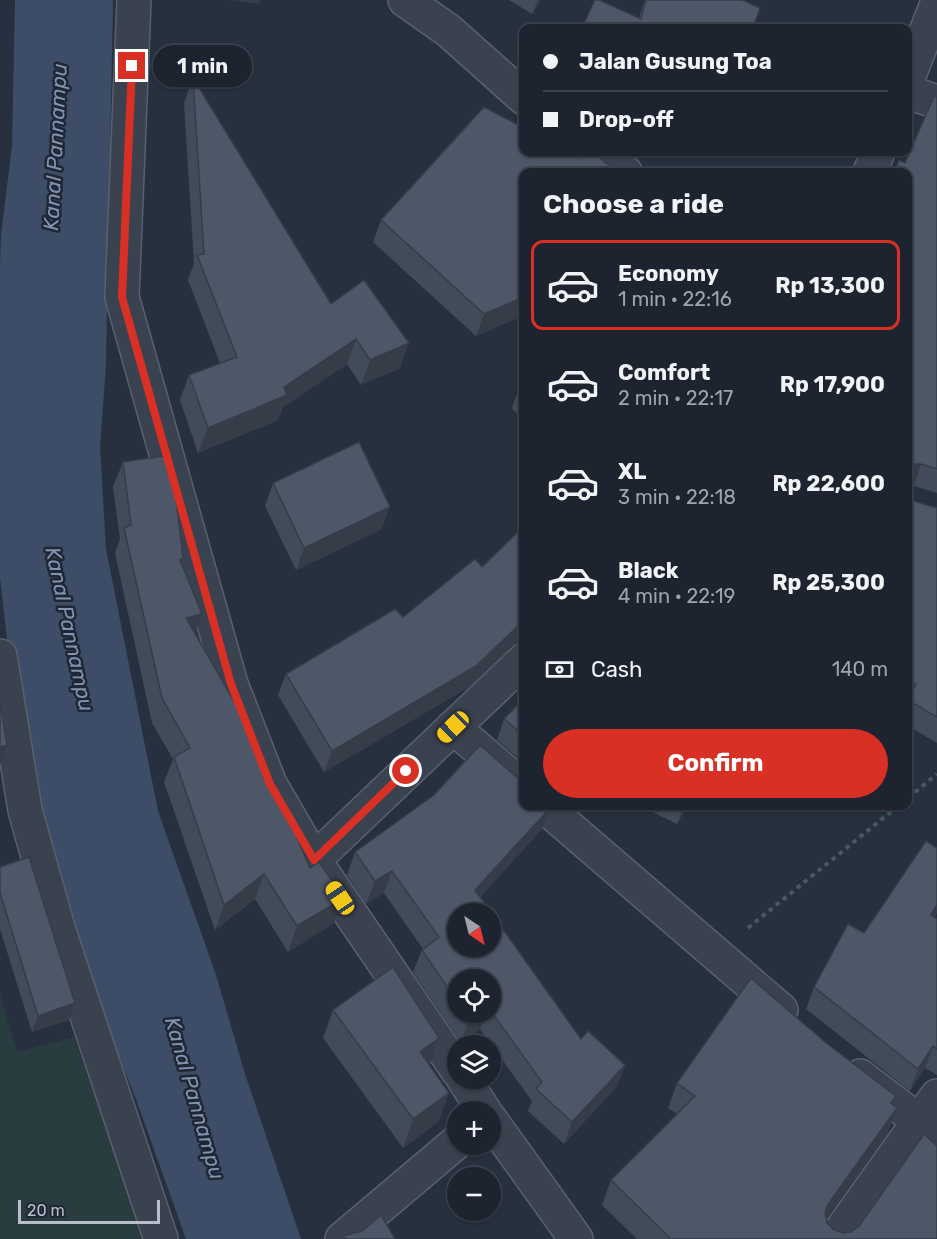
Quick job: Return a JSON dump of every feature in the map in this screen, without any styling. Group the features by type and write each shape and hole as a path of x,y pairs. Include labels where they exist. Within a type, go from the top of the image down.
{"street":[{"path":"134,0 122,297 231,684 270,784 314,860 447,1055"},
{"path":"405,0 449,31 519,94"},
{"path":"912,68 937,4"},
{"path":"912,93 937,102"},
{"path":"600,156 619,168"},
{"path":"0,656 25,810 58,928 160,1239"},
{"path":"314,860 519,665"},
{"path":"453,727 519,784"},
{"path":"549,810 802,1029"},
{"path":"835,1239 931,1117 837,1058"},
{"path":"501,1134 576,1239"},
{"path":"342,1239 447,1150"}],"path":[{"path":"912,795 937,774"},
{"path":"716,954 893,810"}],"green space":[{"path":"0,994 17,1052 74,1037 146,1239 0,1239"}],"water":[{"name":"Kanal Pannampu","path":"15,0 113,0 106,364 100,447 106,549 158,811 216,975 245,1074 301,1239 186,1239 136,1099 91,987 29,762 8,649 0,577 0,266 1,235 12,146"}],"building":[{"path":"595,0 641,19 646,0 742,0 760,8 754,24 584,24"},
{"path":"193,78 331,304 364,280 409,343 370,360 356,339 284,387 287,395 208,428 189,375 237,357 197,255 204,254"},
{"path":"934,96 937,97 937,469 912,464 912,168 896,168 899,160 905,163 908,156 912,156 912,147"},
{"path":"484,107 519,125 519,156 575,156 579,158 581,156 598,156 612,168 519,168 519,299 484,314 381,220"},
{"path":"359,442 390,507 304,548 273,483"},
{"path":"164,456 176,498 183,558 180,560 202,614 186,618 234,701 236,700 262,765 280,797 310,868 319,862 344,898 297,926 264,874 224,905 174,757 190,748 162,698 124,528 131,525 123,462"},
{"path":"912,501 937,508 937,717 912,702 912,692 916,684 912,682"},
{"path":"519,531 519,625 476,666 332,751 286,674 395,609 403,617 475,559 482,567"},
{"path":"0,701 7,745 0,747"},
{"path":"519,703 519,731 504,719"},
{"path":"480,745 519,779 519,810 548,810 475,890 484,903 447,903 447,957 501,957 501,927 581,1039 588,1031 625,1065 572,1122 536,1089 542,1082 499,1023 501,969 447,969 447,987 422,950 439,937 392,871 375,881 355,852 434,795"},
{"path":"926,841 937,848 937,904 931,915 937,919 937,1049 933,1046 918,1069 814,987 848,924 864,933"},
{"path":"29,857 75,1003 38,1016 0,893 0,867"},
{"path":"393,967 439,1038 420,1052 449,1093 413,1119 333,1010"},
{"path":"751,978 825,1042 896,1096 891,1103 897,1108 828,1204 825,1213 827,1223 833,1229 843,1233 851,1232 859,1226 924,1134 937,1146 937,1239 671,1239 611,1180 695,1096 677,1083"},
{"path":"381,1215 395,1239 345,1239 343,1236 362,1231"}],"route":[{"path":"132,66 122,297 231,684 270,784 314,860 406,771"}]}
